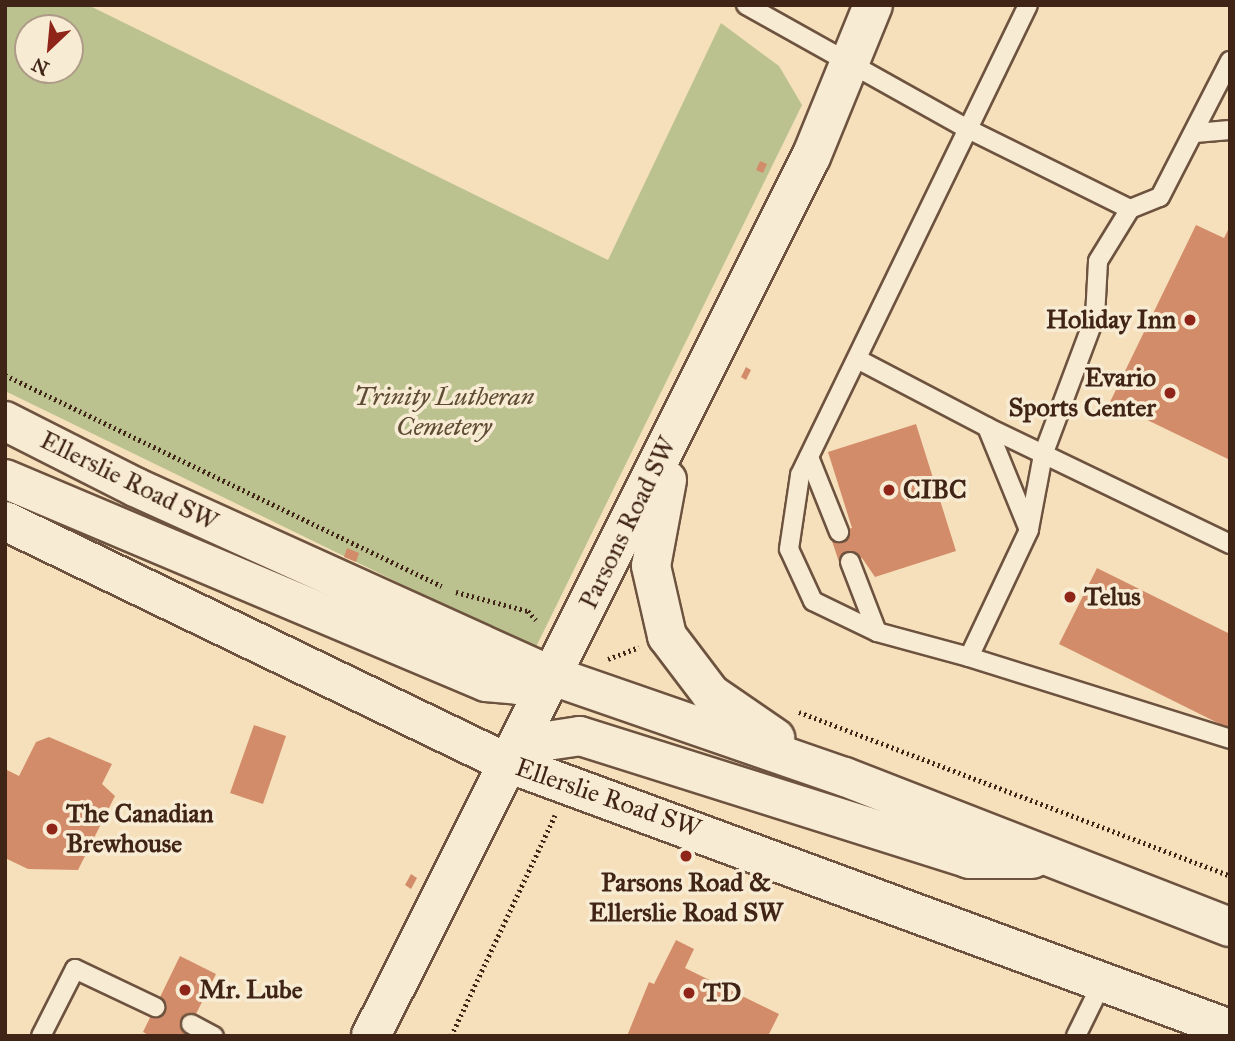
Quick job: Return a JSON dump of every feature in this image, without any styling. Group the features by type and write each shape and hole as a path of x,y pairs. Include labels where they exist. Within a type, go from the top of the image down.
{"main road":[{"name":"Parsons Road SW","path":"370,1036 505,762 811,158 873,5"},
{"path":"685,407 651,566 667,636 711,694 845,777"},
{"name":"Ellerslie Road SW","path":"5,421 135,487 550,675 845,777 1230,927"},
{"path":"5,449 135,487"},
{"path":"5,479 486,682 518,685 550,675"},
{"name":"Ellerslie Road SW","path":"5,521 505,762 1230,1029"},
{"path":"505,762 540,741 580,736 970,859 1059,860"}],"lane":[{"path":"747,5 970,130 1130,209"},
{"path":"1028,5 970,130 809,457 789,548 813,601 877,632 969,657 1230,739"},
{"path":"969,657 1029,530 1043,455 1095,317 1098,261 1130,209 1160,197 1230,61"},
{"path":"1195,133 1230,130"},
{"path":"857,359 1043,455 1230,544"},
{"path":"987,427 1029,530"},
{"path":"809,457 839,532"},
{"path":"850,562 877,632"},
{"path":"41,1036 75,969 155,1007"},
{"path":"1076,1036 1104,981"},
{"path":"191,1024 214,1036"}],"path":[{"path":"5,375 456,592 528,611 536,620"},
{"path":"604,660 643,646"},
{"path":"791,709 1230,876"},
{"path":"451,1036 552,823"}],"green space":[{"name":"Trinity Lutheran Cemetery","path":"5,5 88,5 608,260 721,23 779,66 802,105 535,649 5,391"}],"building":[{"path":"760,161 767,164 763,173 756,170"},
{"name":"Holiday Inn","path":"1196,225 1224,238 1230,226 1230,460 1110,402"},
{"path":"746,367 751,370 746,380 741,377"},
{"name":"CIBC","path":"916,424 956,551 875,577 862,558 840,565 830,535 852,528 828,452"},
{"path":"347,548 359,553 356,562 344,557"},
{"path":"1097,568 1230,634 1230,729 1059,644"},
{"path":"254,725 286,736 263,804 230,793"},
{"name":"The Canadian Brewhouse","path":"49,737 112,764 102,784 115,796 78,870 28,869 5,858 5,769 19,776 36,742"},
{"path":"411,874 417,878 411,889 405,885"},
{"path":"663,879 673,882 671,890 660,887"},
{"name":"TD","path":"676,940 694,949 685,968 779,1014 768,1036 627,1036 649,982 654,984"},
{"name":"Mr. Lube","path":"180,956 216,974 185,1036 150,1036 143,1032"}],"place":[{"name":"Holiday Inn","path":"1190,320"},
{"name":"Evario Sports Center","path":"1170,393"},
{"name":"CIBC","path":"889,490"},
{"name":"Telus","path":"1070,597"},
{"name":"The Canadian Brewhouse","path":"52,829"},
{"name":"Parsons Road & Ellerslie Road SW","path":"686,856"},
{"name":"Mr. Lube","path":"185,990"},
{"name":"TD","path":"689,993"}]}
